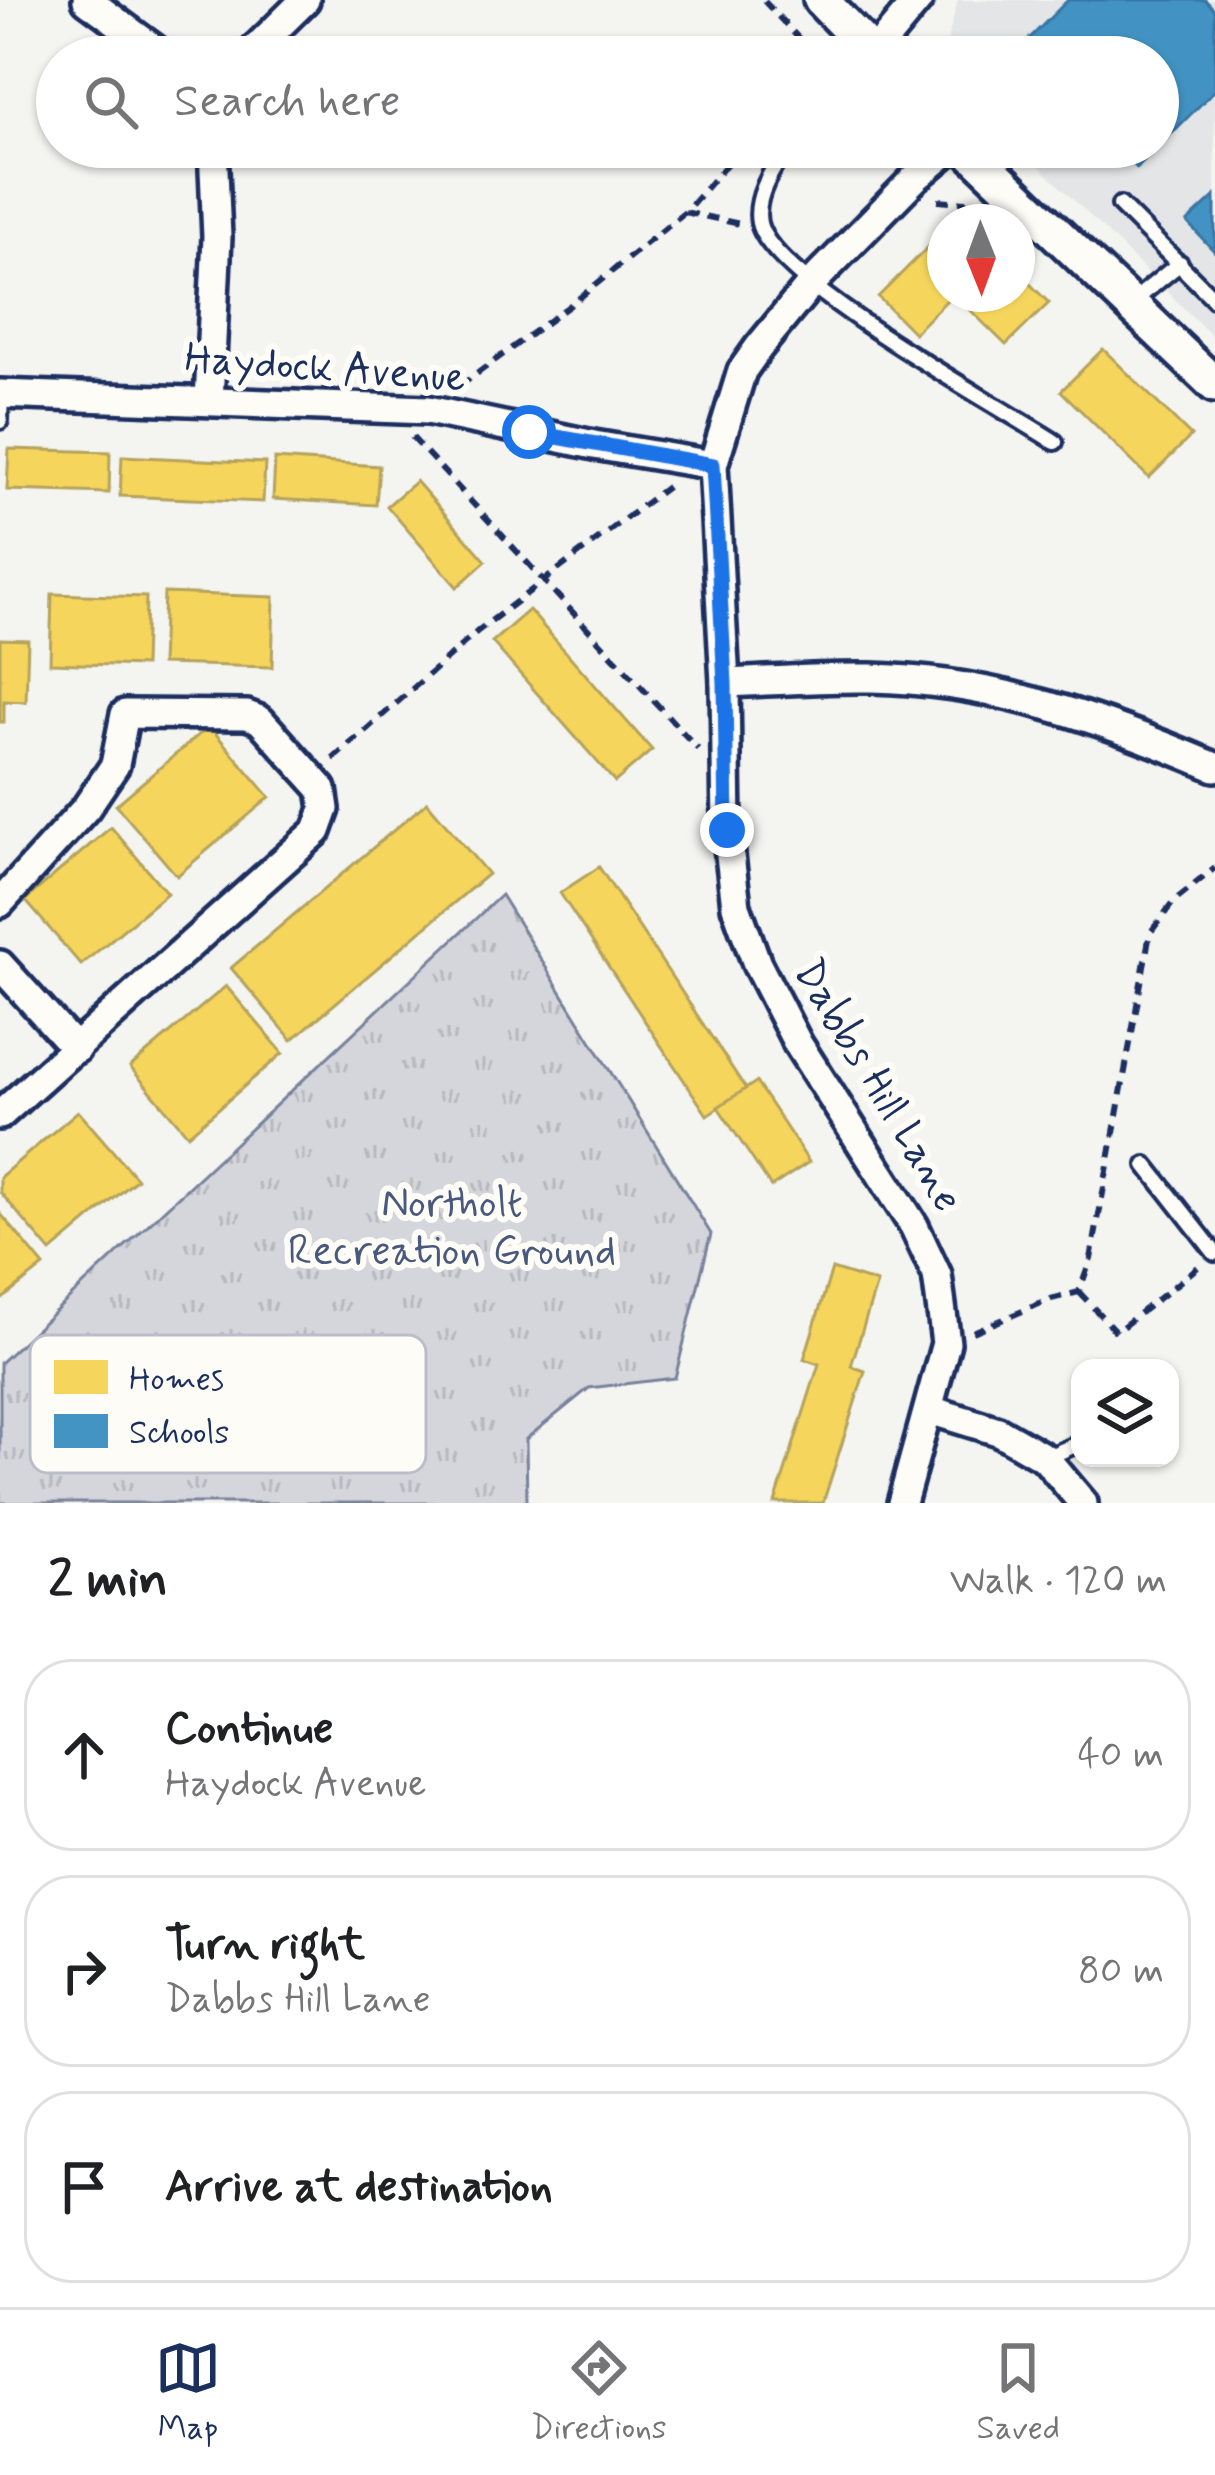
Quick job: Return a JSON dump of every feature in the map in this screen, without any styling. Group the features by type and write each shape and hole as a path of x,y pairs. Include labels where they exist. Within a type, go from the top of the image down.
{"street":[{"path":"86,0 137,36"},
{"path":"268,36 305,0"},
{"path":"820,0 855,36"},
{"path":"891,36 919,0"},
{"path":"209,401 217,237 214,168"},
{"name":"Dabbs Hill Lane","path":"902,1503 946,1343 937,1275 914,1226 798,1044 757,964 736,906 727,830 725,683 713,465 742,371 810,284 926,168"},
{"path":"988,168 1215,385"},
{"name":"Haydock Avenue","path":"1,394 421,409 713,465"},
{"path":"725,683 874,678 960,686 1061,708 1215,767"},
{"path":"0,903 86,808 115,765 125,714 247,715 260,720 322,789 325,809 317,831 0,1115"},
{"path":"0,965 76,1049"},
{"path":"930,1411 998,1431 1045,1458 1083,1503"}],"lane":[{"path":"777,168 757,206 760,228 770,246 810,284 1055,442"},
{"path":"1120,205 1215,300"},
{"path":"1131,303 1180,263"},
{"path":"0,421 1,394"},
{"path":"1146,1165 1215,1253"},
{"path":"1045,1458 1071,1447"}],"path":[{"path":"764,0 797,36"},
{"path":"724,168 685,212 573,303 421,409 412,440 711,764 727,762"},
{"path":"938,200 968,204"},
{"path":"685,212 760,228"},
{"path":"312,778 479,630 672,484"},
{"path":"1079,1292 1091,1258 1150,933 1175,900 1215,868"},
{"path":"1079,1292 1115,1333 1215,1253"},
{"path":"946,1343 1079,1292"}],"shaded area":[{"path":"958,0 1215,0 1215,339 1041,168 1179,168 1179,36 949,36"}],"green space":[{"name":"Northolt Recreation Ground","path":"501,895 711,1234 675,1378 589,1388 526,1439 527,1503 0,1503 0,1363"}],"building: Homes":[{"path":"927,248 927,312 935,312 914,333 878,297"},
{"path":"1035,289 1049,303 1006,345 972,312 1035,312"},
{"path":"1103,349 1191,436 1149,478 1061,391"},
{"path":"9,449 110,452 109,493 7,490"},
{"path":"122,456 265,463 263,502 120,496"},
{"path":"275,459 379,466 376,505 273,499"},
{"path":"416,481 486,561 457,587 387,506"},
{"path":"164,593 274,597 272,667 161,664"},
{"path":"52,594 146,597 144,666 50,663"},
{"path":"529,610 652,750 615,782 492,642"},
{"path":"0,639 28,640 26,702 4,701 4,722 0,722"},
{"path":"209,726 270,797 177,876 116,805"},
{"path":"427,802 488,874 292,1040 231,968"},
{"path":"111,827 167,893 81,965 25,900"},
{"path":"599,867 746,1089 707,1115 560,893"},
{"path":"226,986 283,1053 188,1135 130,1067"},
{"path":"756,1082 809,1162 771,1187 718,1107"},
{"path":"78,1111 137,1179 51,1252 0,1192 0,1177"},
{"path":"0,1213 44,1266 0,1301"},
{"path":"832,1269 877,1283 851,1366 865,1371 823,1503 775,1503 819,1364 804,1359"}],"building: Schools":[{"path":"1068,0 1205,0 1215,10 1215,90 1179,126 1179,36 1032,36"},
{"path":"1215,196 1215,252 1187,222"}],"route":[{"path":"529,432 713,465 725,683 727,830"}]}
